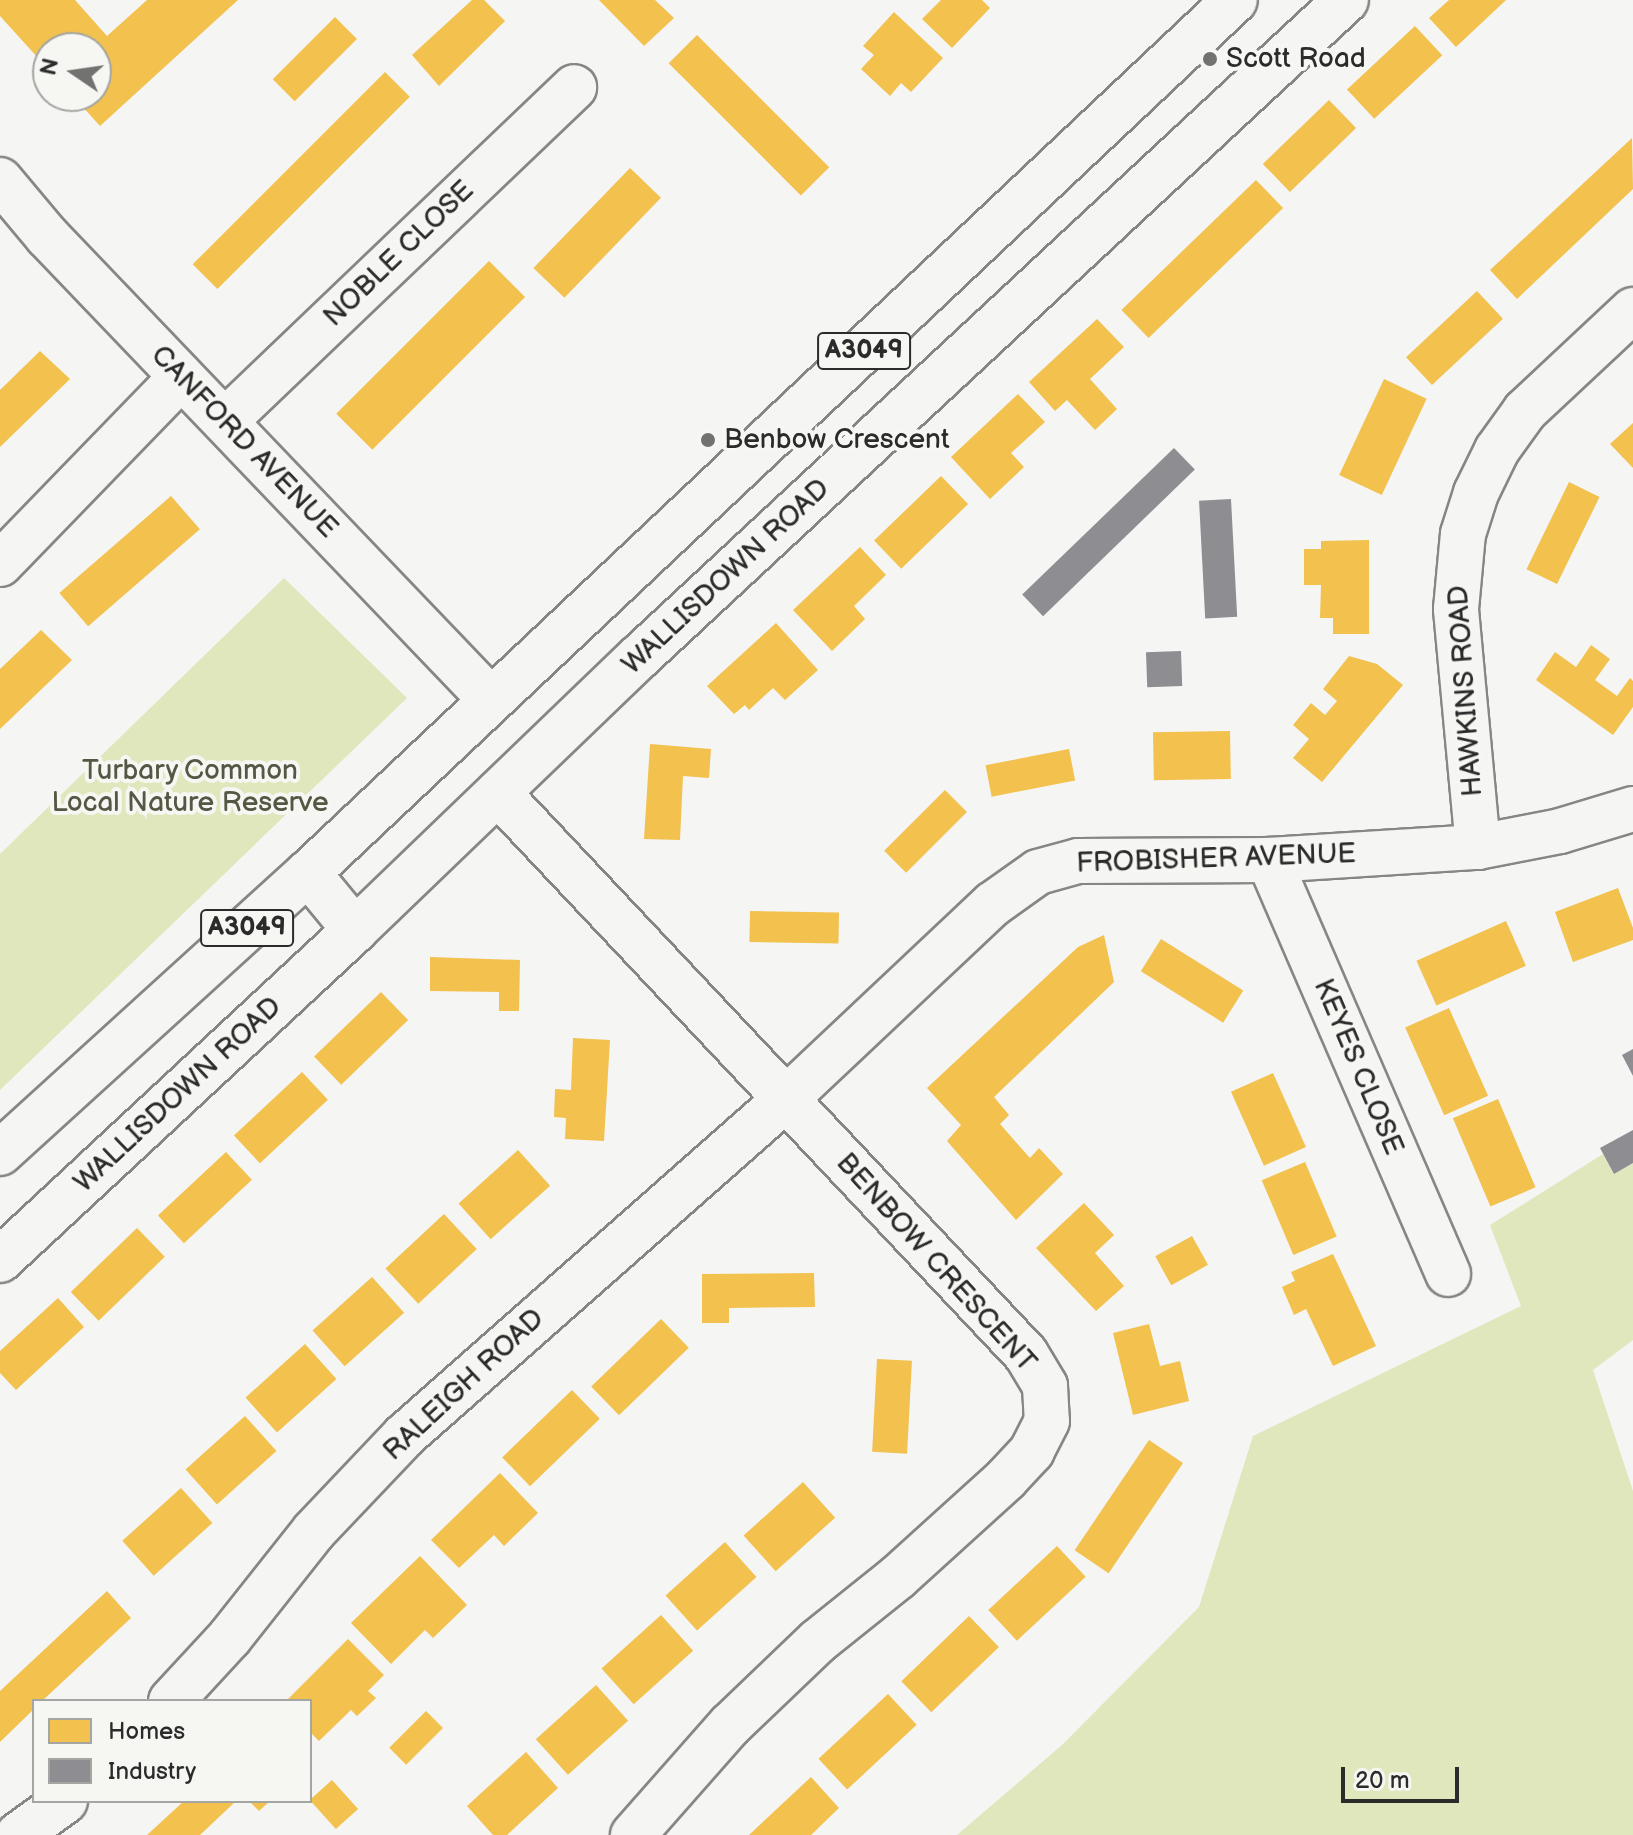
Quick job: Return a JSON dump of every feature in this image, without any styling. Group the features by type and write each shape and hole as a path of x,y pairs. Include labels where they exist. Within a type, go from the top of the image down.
{"street":[{"name":"A3049","path":"0,1153 308,873 1235,0"},
{"name":"WALLISDOWN ROAD","path":"0,1260 1346,0"},
{"name":"NOBLE CLOSE","path":"225,421 574,87"},
{"name":"CANFORD AVENUE","path":"0,180 47,236 491,700"},
{"name":"HAWKINS ROAD","path":"1478,847 1456,609 1463,534 1476,493 1497,450 1525,411 1633,310"},
{"path":"0,564 181,377"},
{"name":"BENBOW CRESCENT","path":"498,793 1026,1354 1045,1386 1047,1421 1032,1451 1006,1479 898,1577 818,1641 730,1725 633,1835"},
{"name":"FROBISHER AVENUE","path":"787,1098 993,904 1038,872 1078,861 1269,860 1478,847 1560,831 1633,809"},
{"name":"KEYES CLOSE","path":"1269,860 1448,1274"},
{"path":"308,873 355,930"},
{"name":"RALEIGH ROAD","path":"173,1699 230,1637 314,1531 404,1436 787,1098"},
{"path":"18,1835 62,1803"}],"green space":[{"name":"Turbary Common Local Nature Reserve","path":"284,578 407,698 0,1090 0,854"},
{"path":"1603,1154 1614,1174 1633,1163 1633,1340 1593,1370 1633,1491 1633,1835 957,1835 1062,1745 1199,1607 1253,1436 1521,1306 1490,1225"}],"building: Homes":[{"path":"0,0 75,0 103,32 32,32 32,51 0,16"},
{"path":"147,0 238,0 100,126 87,112 112,112 111,32"},
{"path":"472,0 484,0 505,21 439,86 412,55"},
{"path":"599,0 655,0 674,18 644,46"},
{"path":"941,0 982,0 990,8 952,48 922,19"},
{"path":"1449,0 1506,0 1456,47 1429,18"},
{"path":"894,12 943,58 911,92 901,83 890,96 861,69 874,55 863,46"},
{"path":"335,17 357,39 295,101 273,79"},
{"path":"1415,26 1442,55 1374,119 1347,89"},
{"path":"697,35 829,167 801,196 669,63"},
{"path":"385,72 410,97 217,289 193,264"},
{"path":"1329,100 1356,128 1290,192 1263,164"},
{"path":"1632,138 1633,189 1517,299 1490,270"},
{"path":"630,168 661,198 564,298 533,268"},
{"path":"1256,180 1283,208 1149,338 1121,310"},
{"path":"489,261 525,297 372,450 336,414"},
{"path":"1477,291 1503,319 1432,385 1406,357"},
{"path":"1097,319 1124,347 1090,379 1117,409 1095,430 1067,400 1055,411 1029,382"},
{"path":"40,351 70,379 0,447 0,390"},
{"path":"1384,379 1427,399 1382,495 1339,475"},
{"path":"1018,394 1045,422 1011,453 1024,467 990,499 951,457"},
{"path":"1633,423 1633,468 1610,444"},
{"path":"941,476 968,504 901,569 874,541"},
{"path":"1569,482 1600,497 1557,584 1526,569"},
{"path":"171,496 200,529 88,626 59,593"},
{"path":"1369,540 1369,634 1333,634 1333,618 1320,618 1321,585 1304,585 1304,549 1321,549 1321,541"},
{"path":"860,547 886,575 854,606 865,619 832,651 793,610"},
{"path":"776,623 818,670 785,700 773,688 749,710 745,705 734,714 707,686"},
{"path":"41,630 72,660 0,729 0,669"},
{"path":"1591,645 1610,659 1595,680 1617,696 1630,678 1633,681 1633,707 1613,735 1536,680 1555,652 1576,667"},
{"path":"1349,656 1377,664 1403,685 1322,782 1293,758 1309,739 1293,725 1311,703 1325,715 1337,701 1323,689"},
{"path":"1230,731 1231,779 1154,780 1153,732"},
{"path":"650,744 711,749 709,778 683,776 680,840 644,839"},
{"path":"1069,749 1075,780 992,797 986,765"},
{"path":"945,790 967,812 906,873 884,851"},
{"path":"1618,888 1633,928 1633,940 1573,962 1555,912"},
{"path":"750,911 839,913 838,944 749,942"},
{"path":"1506,921 1526,966 1436,1006 1416,961"},
{"path":"1104,935 1114,982 994,1097 1009,1115 1000,1124 1030,1158 1039,1148 1063,1174 1016,1220 947,1141 961,1125 927,1088 1078,947"},
{"path":"1161,939 1243,990 1223,1023 1141,971"},
{"path":"430,957 520,960 519,1011 499,1011 499,992 430,991"},
{"path":"381,992 408,1020 341,1085 314,1057"},
{"path":"1449,1008 1488,1096 1444,1115 1405,1028"},
{"path":"573,1038 610,1040 604,1141 565,1139 566,1118 554,1117 555,1089 571,1090"},
{"path":"302,1072 328,1100 260,1163 234,1135"},
{"path":"1273,1073 1306,1147 1264,1166 1231,1092"},
{"path":"1498,1099 1536,1187 1490,1207 1453,1118"},
{"path":"518,1150 550,1186 491,1239 459,1204"},
{"path":"226,1152 252,1180 184,1243 158,1215"},
{"path":"1305,1162 1337,1237 1293,1255 1262,1180"},
{"path":"1084,1203 1114,1235 1095,1253 1124,1286 1096,1311 1036,1248"},
{"path":"444,1214 477,1249 418,1304 385,1269"},
{"path":"137,1228 165,1257 99,1321 71,1292"},
{"path":"1192,1236 1208,1265 1171,1285 1155,1256"},
{"path":"1333,1254 1376,1346 1333,1366 1306,1309 1294,1315 1282,1287 1295,1281 1291,1272"},
{"path":"814,1273 815,1307 729,1308 729,1323 702,1323 702,1274"},
{"path":"372,1277 404,1313 345,1366 313,1331"},
{"path":"58,1298 84,1327 16,1390 0,1373 0,1351"},
{"path":"661,1319 689,1348 619,1415 591,1386"},
{"path":"1149,1324 1160,1366 1180,1361 1189,1401 1133,1415 1113,1333"},
{"path":"305,1344 336,1379 277,1432 246,1398"},
{"path":"877,1359 912,1361 907,1454 872,1452"},
{"path":"572,1390 600,1419 530,1486 502,1457"},
{"path":"245,1416 276,1451 217,1504 186,1470"},
{"path":"1149,1440 1183,1463 1109,1573 1075,1550"},
{"path":"500,1473 538,1513 504,1546 494,1535 459,1568 431,1540"},
{"path":"803,1482 835,1518 776,1571 744,1536"},
{"path":"181,1488 212,1523 154,1576 122,1541"},
{"path":"725,1542 756,1577 697,1630 666,1596"},
{"path":"1057,1546 1086,1577 1017,1641 988,1610"},
{"path":"420,1556 467,1605 433,1638 425,1630 391,1664 351,1623"},
{"path":"107,1591 131,1618 44,1699 32,1699 32,1711 0,1742 0,1691"},
{"path":"661,1615 693,1651 634,1704 602,1669"},
{"path":"969,1616 999,1647 931,1712 901,1681"},
{"path":"348,1639 384,1675 368,1691 376,1698 357,1716 351,1710 319,1741 312,1734 312,1699 288,1699"},
{"path":"596,1685 628,1721 568,1775 536,1739"},
{"path":"888,1694 917,1725 847,1790 819,1759"},
{"path":"426,1711 443,1728 406,1765 389,1748"},
{"path":"526,1752 558,1788 507,1835 493,1835 467,1806"},
{"path":"811,1777 839,1808 811,1835 749,1835"},
{"path":"332,1780 358,1809 336,1829 312,1803 312,1798"},
{"path":"182,1803 234,1803 200,1835 147,1835"},
{"path":"251,1803 268,1803 259,1811"}],"building: Industry":[{"path":"1174,448 1195,470 1043,616 1022,595"},
{"path":"1231,499 1237,617 1205,619 1199,501"},
{"path":"1181,651 1182,686 1147,687 1146,652"},
{"path":"1633,1049 1633,1076 1622,1055"},
{"path":"1633,1130 1633,1163 1614,1174 1600,1148"}],"place":[{"name":"Scott Road","path":"1210,59"},
{"name":"Benbow Crescent","path":"708,440"}]}
